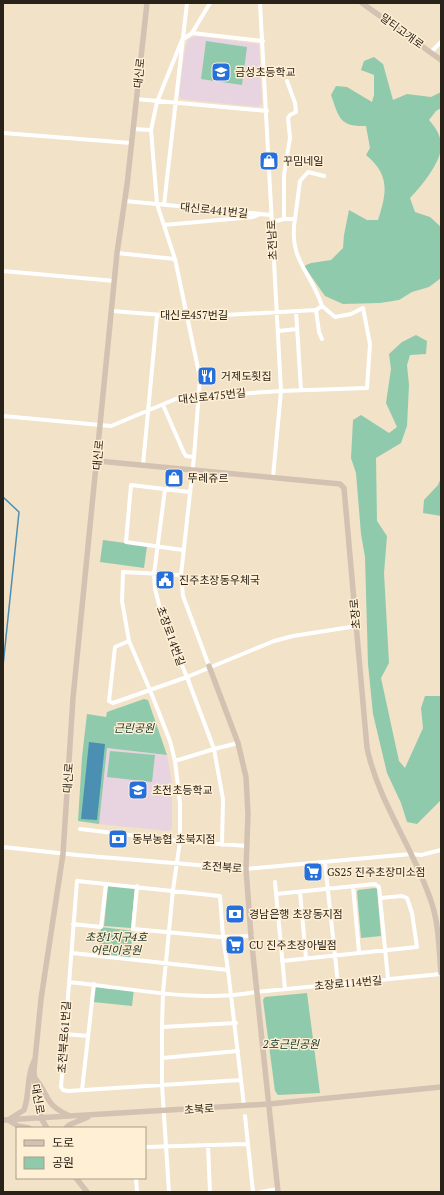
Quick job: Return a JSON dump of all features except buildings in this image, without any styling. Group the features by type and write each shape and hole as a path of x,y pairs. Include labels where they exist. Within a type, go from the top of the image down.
{"street":[{"name":"대신로","path":"46,1127 41,1118 35,1096 34,1078 41,1000 63,854 74,698 117,253 125,201 147,3"},
{"path":"164,205 187,3"},
{"path":"210,3 192,33 182,40 157,102 151,130 157,204 176,259 200,378 193,469 189,492 181,575 183,596 238,744 246,777 248,814 246,869 251,936 278,1191 261,1192"},
{"name":"초전남로","path":"260,3 281,390 273,477"},
{"name":"말티고개로","path":"362,3 441,60"},
{"path":"192,33 263,41"},
{"path":"431,52 441,42"},
{"path":"284,219 284,175 290,138 288,118 290,115 295,114 296,110 286,80"},
{"path":"136,100 267,111"},
{"path":"133,129 151,130"},
{"path":"3,133 131,144"},
{"path":"322,338 318,332 316,310 322,306 319,296 294,250 293,234 300,181 308,172 324,176"},
{"name":"대신로441번길","path":"125,201 271,215"},
{"path":"164,225 253,217 260,214"},
{"path":"271,222 284,219 295,219"},
{"path":"117,253 176,259"},
{"path":"3,271 115,281"},
{"name":"대신로475번길","path":"101,424 111,426 148,412 178,398 199,395 281,390 367,388 370,344 363,308 351,314 335,317 322,306"},
{"name":"대신로457번길","path":"112,310 157,316 188,317 316,310"},
{"path":"296,311 302,390"},
{"path":"143,465 157,316"},
{"path":"278,331 297,330"},
{"path":"163,405 184,453 186,456 194,457"},
{"name":"대신로","path":"3,416 101,424"},
{"name":"초장로","path":"98,461 340,484 344,488 367,748 371,767 432,904 437,924 441,974"},
{"path":"183,550 126,542 131,485 189,492"},
{"path":"159,547 165,489"},
{"name":"초장로14번길","path":"159,547 154,574 155,589 164,624 187,677 214,749 223,799 222,845"},
{"path":"169,1192 162,1085 162,1027 173,890 180,841 180,803 175,761 170,741 129,641 122,601 123,572 181,575"},
{"path":"129,641 115,647 109,701 113,703 187,677 210,666 274,641 293,636 357,626"},
{"path":"175,761 214,749 238,744"},
{"path":"80,828 180,841 247,846"},
{"name":"초전북로","path":"3,847 63,854 246,869 411,854 421,855 441,850"},
{"path":"325,862 326,889 338,984"},
{"name":"초전북로61번길","path":"236,1023 223,937 220,896 137,886 77,881 61,1087 63,1090 68,1091 241,1080"},
{"path":"275,882 285,989"},
{"path":"74,924 101,927 106,884"},
{"path":"276,894 375,884 379,887 388,980"},
{"path":"137,886 133,929 223,937 251,936"},
{"path":"353,886 359,952"},
{"path":"300,892 306,958"},
{"path":"282,961 385,949 417,947 407,898 402,896 381,898"},
{"path":"72,953 228,970"},
{"name":"초장로114번길","path":"256,992 441,974"},
{"path":"69,982 164,992 231,996 256,992"},
{"path":"82,1090 94,984"},
{"path":"162,1027 236,1023 244,1106"},
{"path":"65,1034 88,1036"},
{"path":"162,1058 238,1052"},
{"path":"6,1120 24,1110 27,1103 30,1068 36,1056"},
{"path":"34,1078 40,1085 48,1102 55,1108 72,1117"},
{"name":"초북로","path":"6,1120 244,1106 441,1087"},
{"path":"67,1127 68,1125 90,1116"},
{"path":"245,1116 253,1192"},
{"path":"6,1120 24,1127"},
{"path":"146,1147 248,1144"},
{"path":"208,1145 210,1192"},
{"path":"77,1179 87,1192"},
{"path":"136,1179 136,1192"}],"shaded area":[{"name":"금성초등학교","path":"195,36 259,44 262,104 258,107 181,99 179,95 185,49 188,40"},
{"name":"초전초등학교","path":"107,748 167,755 172,783 172,829 168,831 99,824"}],"green space":[{"path":"206,41 247,47 242,85 201,79"},
{"path":"374,57 383,64 393,100 407,94 431,97 441,92 441,108 436,111 429,120 439,136 441,144 440,154 434,168 410,198 415,212 430,217 441,227 441,278 429,287 412,292 399,300 380,303 343,304 325,296 304,266 311,263 331,260 343,248 349,210 367,220 378,220 383,201 384,184 383,177 379,170 374,162 366,155 370,148 366,126 350,125 341,119 338,115 331,95 336,86 347,87 372,102 374,95 374,75 361,70 364,61"},
{"path":"416,335 427,341 426,354 410,355 407,365 409,385 407,426 401,443 376,458 377,521 387,536 384,573 389,663 381,678 399,761 405,768 423,728 421,708 425,696 441,695 441,800 417,824 407,822 401,803 387,773 373,714 368,664 365,557 361,534 356,473 351,458 353,420 361,415 389,433 397,427 386,403 391,369 389,354 402,342"},
{"path":"441,478 441,516 423,513 424,500 438,485"},
{"path":"103,540 147,546 144,568 100,562"},
{"name":"근린공원","path":"144,699 148,700 167,755 107,748 99,824 78,821 82,757 87,714 106,717 107,712"},
{"path":"110,751 155,755 152,782 107,777"},
{"path":"108,886 135,888 131,928 104,926"},
{"path":"377,889 381,936 361,938 357,892 358,890"},
{"name":"초장1지구4호 어린이공원","path":"101,927 133,931 130,959 98,955"},
{"path":"94,985 134,989 132,1006 93,1002"},
{"name":"2호근린공원","path":"307,993 320,1093 278,1095 275,1091 263,1000 265,997"}],"water":[{"path":"89,742 105,744 97,820 81,819"}],"waterway":[{"path":"3,497 19,512 3,666"}],"place":[{"name":"금성초등학교","path":"221,72"},
{"name":"꾸밈네일","path":"269,161"},
{"name":"거제도횟집","path":"207,376"},
{"name":"뚜레쥬르","path":"174,478"},
{"name":"진주초장동우체국","path":"165,580"},
{"name":"초전초등학교","path":"138,790"},
{"name":"동부농협 초북지점","path":"118,839"},
{"name":"GS25 진주초장미소점","path":"313,872"},
{"name":"경남은행 초장동지점","path":"235,914"},
{"name":"CU 진주초장아빌점","path":"235,945"}]}
